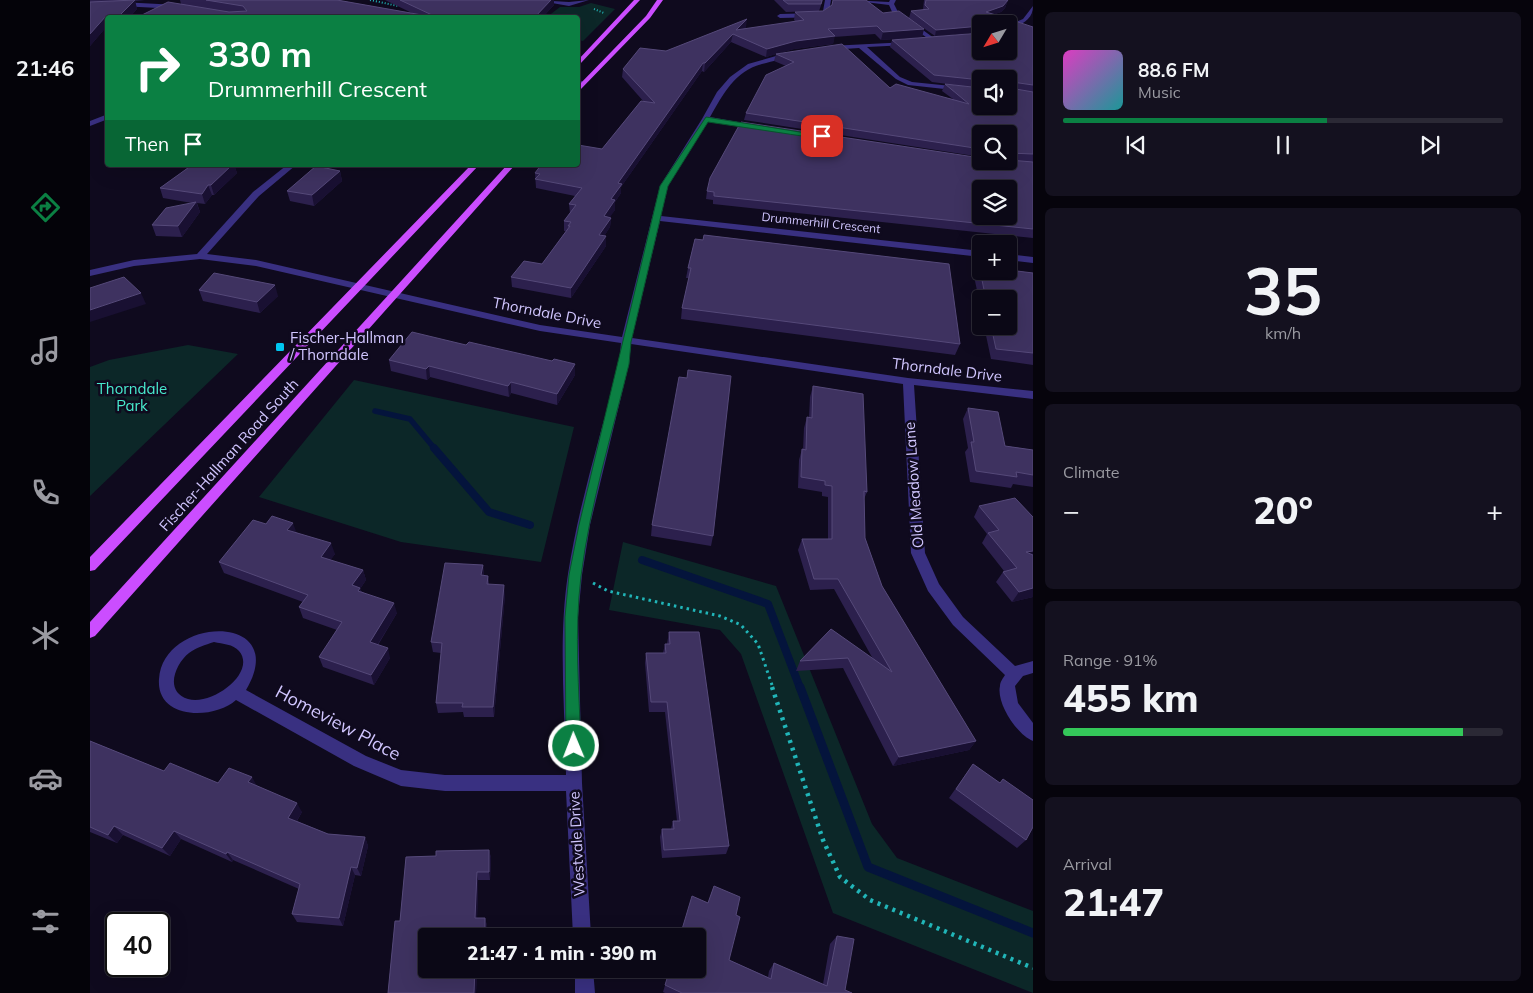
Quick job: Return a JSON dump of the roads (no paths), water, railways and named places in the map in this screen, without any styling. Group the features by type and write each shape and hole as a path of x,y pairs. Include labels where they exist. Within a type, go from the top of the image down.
{"main road":[{"path":"580,60 637,0"},
{"path":"580,82 648,17 660,0"},
{"name":"Fischer-Hallman Road South","path":"90,566 473,167"},
{"name":"Fischer-Hallman Road South","path":"90,632 509,167"}],"street":[{"path":"538,0 568,4 586,0"},
{"path":"780,16 821,15 826,12 828,0"},
{"path":"819,49 940,40 896,13 892,2 852,0"},
{"path":"90,6 149,4 185,8"},
{"path":"1018,23 1024,20 1033,8"},
{"path":"861,46 898,78 910,84 972,90"},
{"name":"Westvale Drive","path":"582,928 574,783 571,617 575,575 584,525 624,364 626,342 664,186 706,119 720,92 732,78 750,65 773,57 803,52"},
{"path":"90,124 105,117"},
{"path":"706,119 766,128"},
{"path":"200,256 256,194 290,167"},
{"name":"Drummerhill Crescent","path":"657,218 972,253"},
{"name":"Thorndale Drive","path":"90,273 134,263 200,256 256,263 540,328 626,342 908,381 1033,395"},
{"path":"1017,258 1033,260"},
{"name":"Old Meadow Lane","path":"908,381 918,553 933,587 958,621 1014,674"},
{"path":"214,636 226,636 243,644 249,653 248,675 236,692 209,706 186,706 170,696 165,681 169,666 185,648 198,640 214,636"},
{"path":"1033,667 1014,674 1008,683 1007,698 1019,721 1033,734"},
{"name":"Homeview Place","path":"236,692 360,761 401,778 445,784 574,783"},
{"path":"584,978 585,993"}],"waterway":[{"path":"375,411 410,419 435,449"},
{"path":"434,448 489,512 530,525"},
{"path":"642,560 768,604 800,688"},
{"path":"800,687 868,867 1033,933"}],"place":[{"name":"Fischer-Hallman / Thorndale","path":"280,347"}],"park label":[{"name":"Thorndale Park","path":"132,398"}]}
